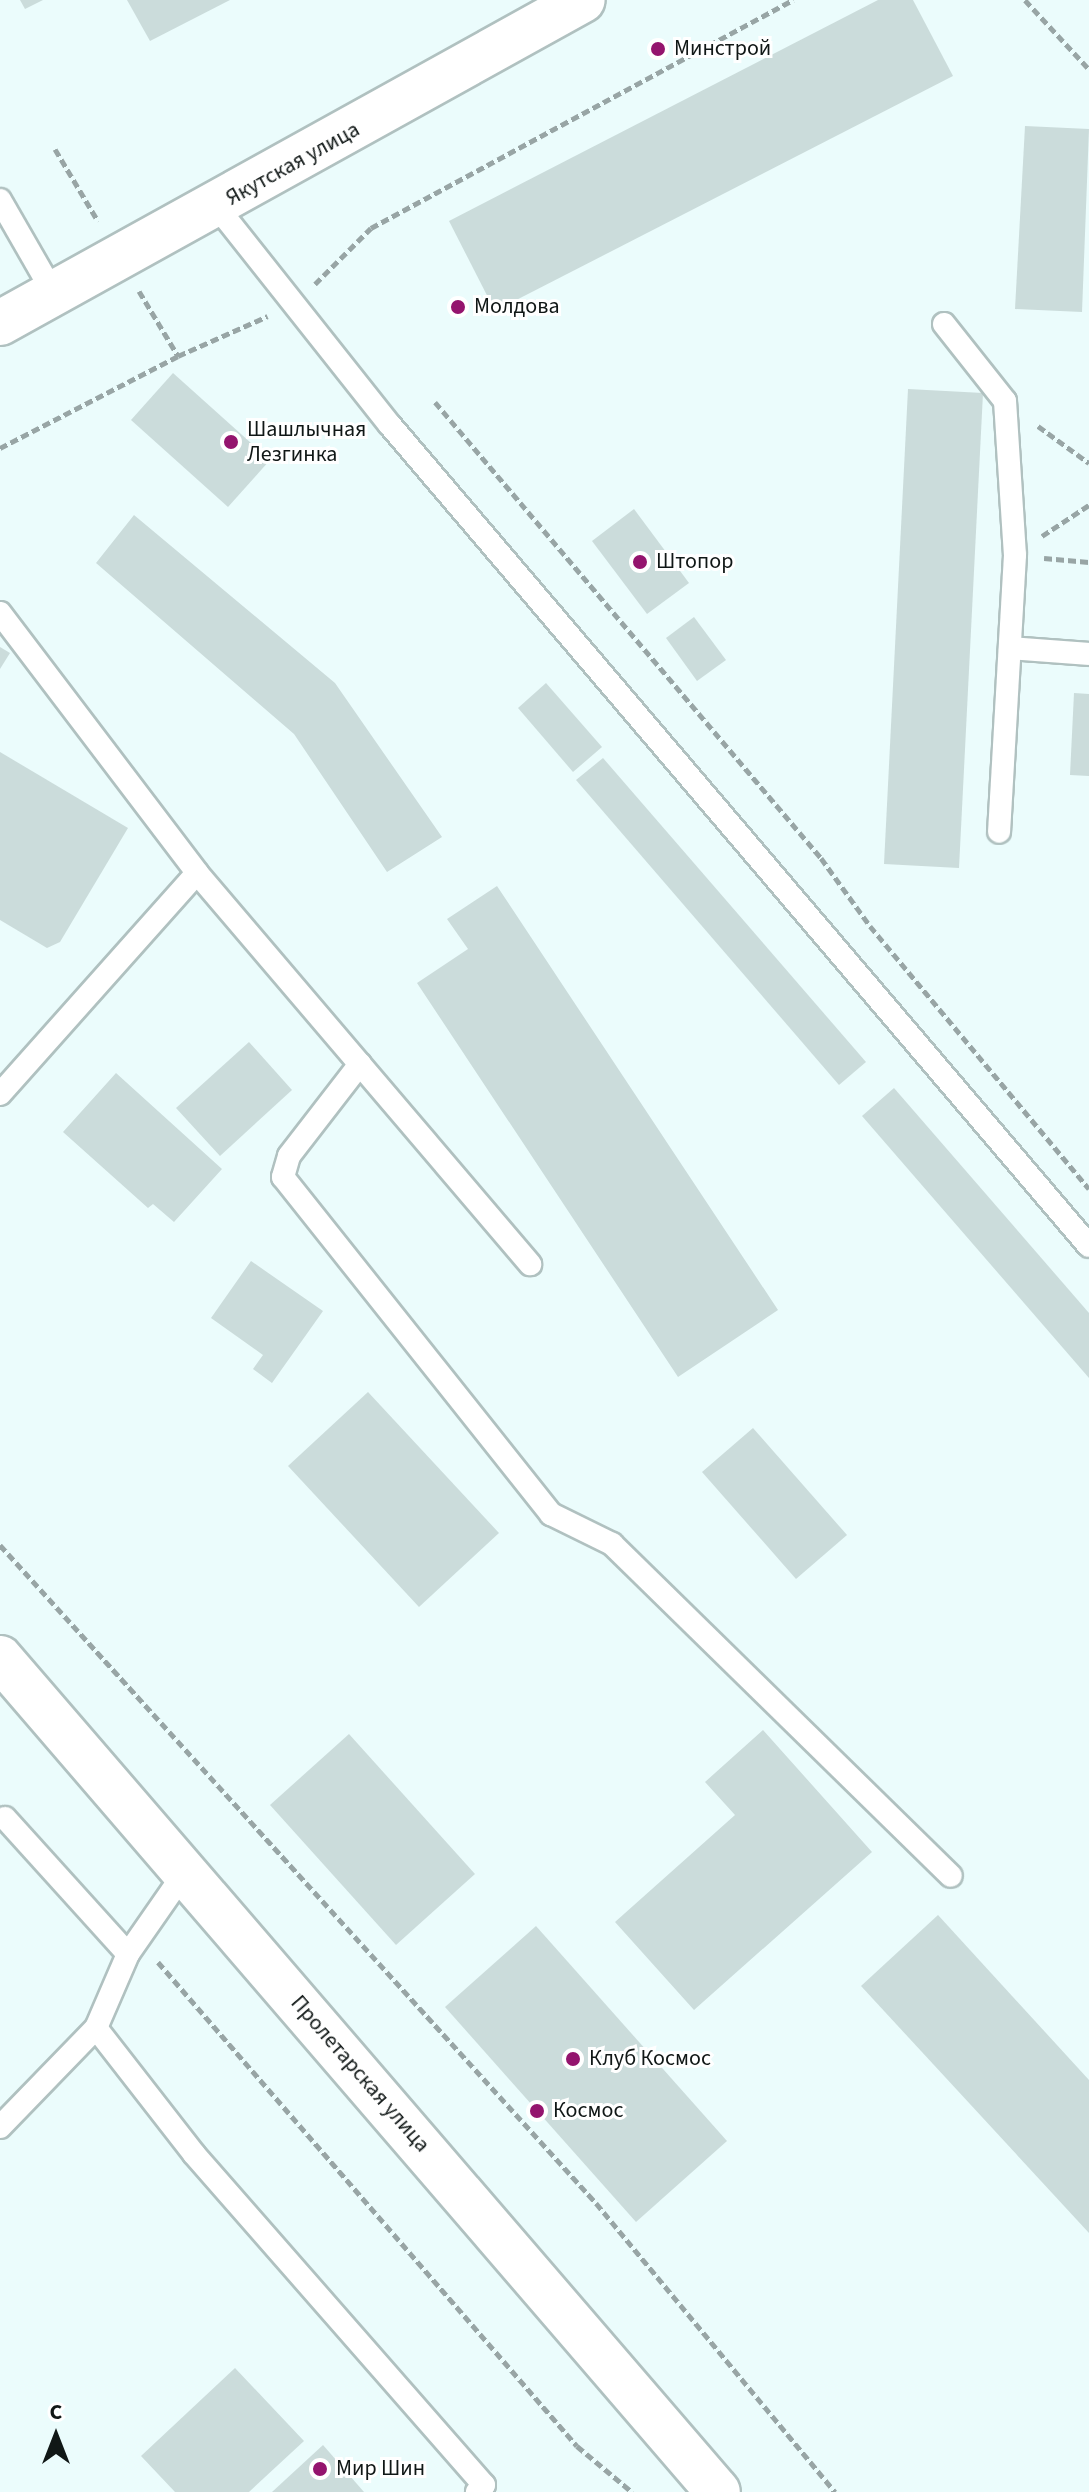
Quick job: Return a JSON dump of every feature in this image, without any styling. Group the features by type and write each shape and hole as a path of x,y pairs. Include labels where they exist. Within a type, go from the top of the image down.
{"street":[{"name":"Якутская улица","path":"0,323 217,207 583,0"},
{"name":"Пролетарская улица","path":"0,1658 718,2492"}],"lane":[{"path":"0,200 54,294"},
{"path":"217,207 390,425 1089,1246"},
{"path":"944,324 1005,401 1015,555 999,832"},
{"path":"0,613 197,873 530,1264"},
{"path":"1010,648 1089,654"},
{"path":"0,1094 197,873"},
{"path":"360,1064 289,1156 283,1177 551,1514 612,1544 951,1876"},
{"path":"5,1818 133,1946"},
{"path":"0,2127 96,2028 133,1946 185,1872"},
{"path":"96,2028 194,2154 484,2490"}],"path":[{"path":"0,448 178,356 294,305 371,228 793,0"},
{"path":"1025,0 1089,69"},
{"path":"1005,401 1089,463"},
{"path":"435,402 821,858 870,926 1089,1189"},
{"path":"1015,555 1089,505"},
{"path":"1015,555 1089,562"},
{"path":"0,1545 596,2203 835,2492"},
{"path":"133,1946 577,2446 632,2492"}],"building":[{"path":"20,0 43,0 25,9"},
{"path":"127,0 230,0 150,41"},
{"path":"878,0 913,0 953,76 495,311 449,221"},
{"path":"1025,126 1089,129 1082,312 1015,309"},
{"path":"173,373 270,460 228,507 131,420"},
{"path":"908,389 983,393 959,868 884,864"},
{"name":"Штопор","path":"634,509 689,583 647,614 592,541"},
{"path":"134,515 335,683 442,837 387,872 294,734 96,563"},
{"path":"694,617 726,660 697,681 666,638"},
{"path":"0,647 10,653 0,669"},
{"path":"546,683 602,747 573,772 518,708"},
{"path":"1074,693 1089,694 1089,776 1070,775"},
{"path":"0,752 128,828 60,942 47,948 0,920"},
{"path":"603,758 866,1062 839,1085 576,780"},
{"path":"497,886 778,1310 678,1377 417,983 468,949 447,919"},
{"path":"249,1042 292,1090 220,1156 176,1108"},
{"path":"116,1073 222,1169 174,1222 153,1204 148,1208 63,1132"},
{"path":"894,1088 1089,1313 1089,1378 862,1116"},
{"path":"251,1261 323,1311 272,1383 253,1369 263,1355 211,1318"},
{"path":"368,1392 499,1533 419,1607 288,1466"},
{"path":"753,1428 847,1535 796,1579 702,1472"},
{"path":"763,1730 872,1852 694,2010 615,1922 735,1815 705,1782"},
{"path":"349,1734 475,1874 396,1945 270,1805"},
{"path":"938,1915 1089,2080 1089,2233 861,1986"},
{"name":"Клуб Космос","path":"536,1926 727,2141 636,2222 445,2007"},
{"path":"235,2368 304,2441 249,2492 175,2492 141,2456"},
{"name":"Мир Шин","path":"323,2445 364,2492 272,2492"}],"place":[{"name":"Минстрой","path":"658,49"},
{"name":"Молдова","path":"458,307"},
{"name":"Шашлычная Лезгинка","path":"231,442"},
{"name":"Штопор","path":"640,562"},
{"name":"Клуб Космос","path":"573,2059"},
{"name":"Космос","path":"537,2111"},
{"name":"Мир Шин","path":"320,2469"}]}
